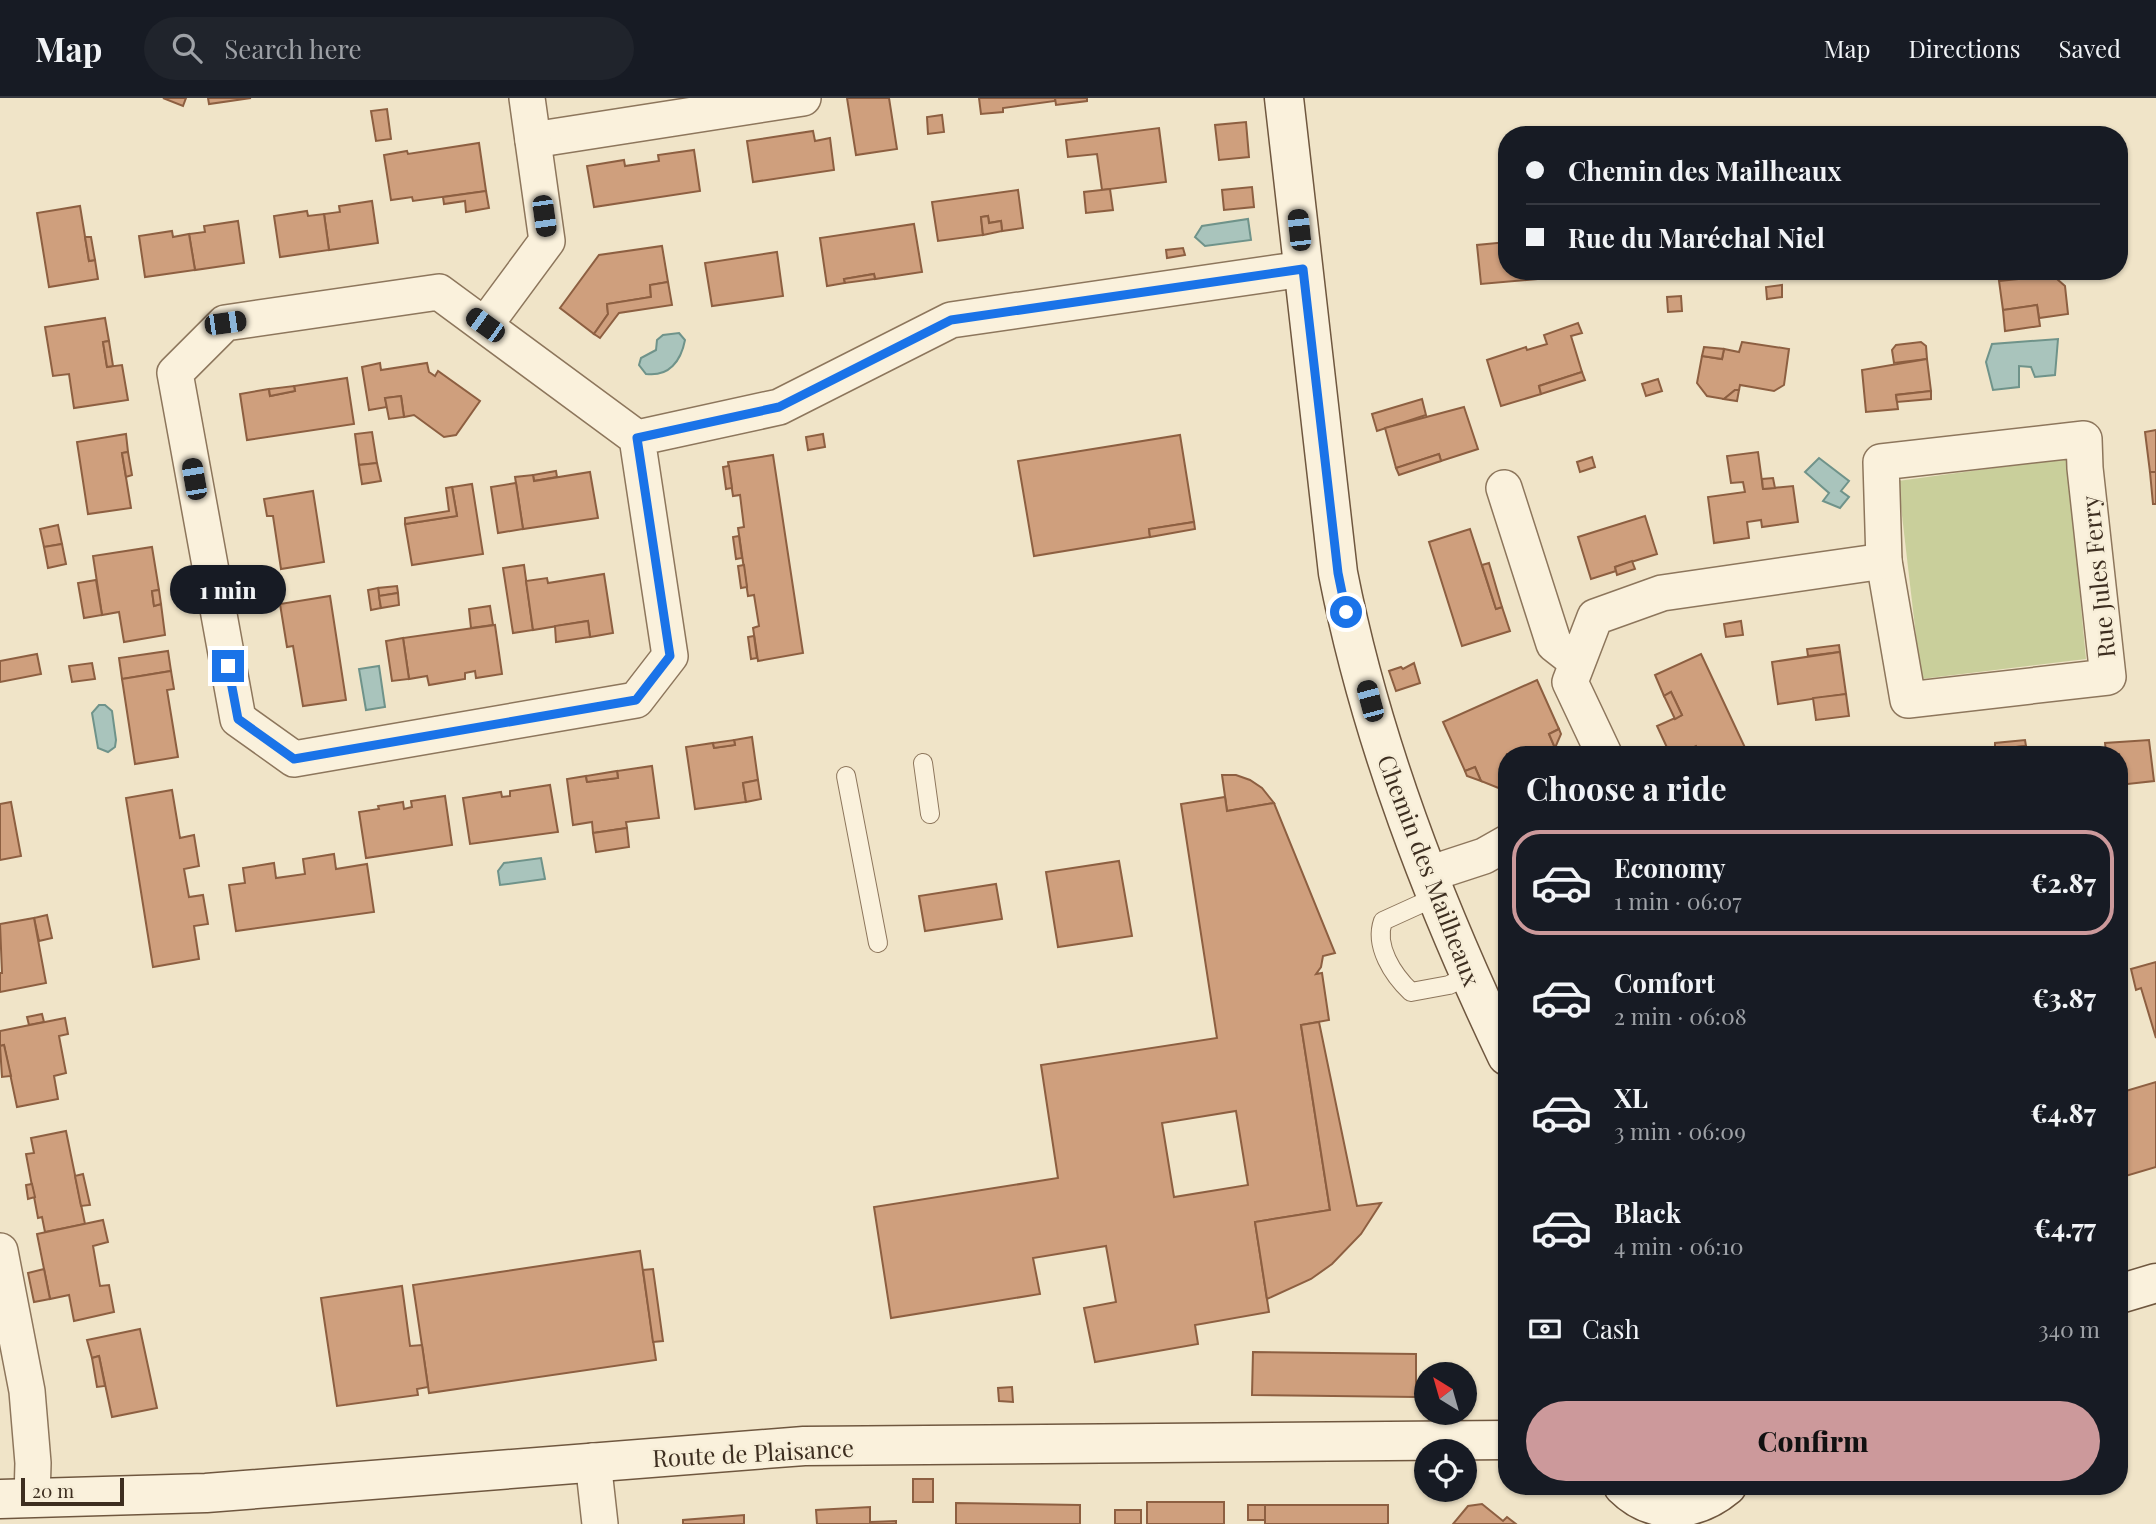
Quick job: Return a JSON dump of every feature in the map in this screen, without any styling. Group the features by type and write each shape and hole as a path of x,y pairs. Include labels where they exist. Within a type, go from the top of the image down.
{"main road":[{"name":"Chemin des Mailheaux","path":"1284,98 1338,573 1346,612 1381,747 1433,885 1498,1036"},
{"path":"2128,1291 2156,1283"},
{"name":"Route de Plaisance","path":"16,1499 206,1493 804,1446 1498,1440"},
{"path":"1635,1495 1664,1516 1699,1504 1713,1495"}],"street":[{"path":"485,325 547,241 527,98"},
{"path":"533,140 803,98"},
{"path":"637,438 779,407 951,320 1303,269"},
{"path":"439,292 637,438 670,656 636,700 294,759 238,719 175,373 225,323 439,292"},
{"name":"Rue Jules Ferry","path":"2084,439 2109,677 1908,700 1884,561 1881,462 2084,439"},
{"path":"1504,488 1554,644 1577,662"},
{"path":"1600,746 1570,682 1595,617 1662,593 1884,561"},
{"path":"1433,885 1498,848"},
{"path":"0,1251 27,1391 33,1463 16,1499"},
{"path":"593,1461 600,1524"}],"lane":[{"path":"923,763 930,814"},
{"path":"846,776 878,943"},
{"path":"1433,885 1383,921 1378,933 1385,953 1398,979 1411,992 1449,985 1470,975"}],"green space":[{"path":"2067,458 2086,659 1921,679 1898,481"}],"water":[{"path":"1248,219 1251,240 1205,246 1195,237 1202,226"},
{"path":"679,333 685,340 673,366 661,373 646,374 639,365 641,358 656,350 657,340 663,335"},
{"path":"2058,339 2055,375 2035,377 2031,367 2019,366 2019,387 1993,390 1986,362 1992,344"},
{"path":"1819,458 1849,481 1841,491 1849,497 1840,508 1823,501 1829,493 1805,472"},
{"path":"379,666 385,707 366,710 359,669"},
{"path":"99,705 105,705 112,711 116,740 115,747 108,752 98,748 92,713"},
{"path":"541,858 545,879 500,885 498,871 504,863"}],"building":[{"path":"163,98 186,98 183,106"},
{"path":"208,98 251,98 209,104"},
{"path":"847,98 889,98 897,149 856,155"},
{"path":"979,98 1055,98 1055,101 1003,108 1003,112 981,114"},
{"path":"1055,98 1087,98 1087,101 1056,105"},
{"path":"387,109 391,139 376,141 371,111"},
{"path":"942,115 944,132 928,134 927,117"},
{"path":"1246,122 1249,157 1219,160 1215,125"},
{"path":"1159,128 1166,182 1102,190 1097,154 1068,157 1066,140"},
{"path":"813,131 815,141 830,138 834,170 753,182 747,141"},
{"path":"479,143 486,191 413,201 412,197 391,200 384,155"},
{"path":"694,150 700,191 594,207 587,166 624,160 625,166 659,161 658,155"},
{"path":"1252,187 1254,207 1224,210 1222,190"},
{"path":"1110,189 1113,210 1086,213 1084,192"},
{"path":"1018,190 1023,228 1002,231 1001,221 989,223 988,216 981,217 983,235 938,241 932,202"},
{"path":"486,191 489,208 466,212 465,201 444,204 443,197"},
{"path":"372,201 378,243 329,250 324,214 340,212 339,206"},
{"path":"80,206 89,261 95,260 98,279 49,287 37,213"},
{"path":"307,211 308,216 324,214 329,250 280,257 274,216"},
{"path":"988,216 989,223 1001,221 1002,231 983,235 981,217"},
{"path":"238,221 244,263 195,270 189,234 205,232 204,226"},
{"path":"914,224 922,272 875,279 874,274 844,279 845,283 827,286 820,238"},
{"path":"172,231 173,237 189,234 195,270 145,277 139,236"},
{"path":"85,237 91,237 95,260 89,261"},
{"path":"1498,243 1498,280 1526,280 1481,284 1477,245"},
{"path":"662,246 668,282 650,285 651,297 607,304 608,314 594,334 560,308 599,255"},
{"path":"1183,248 1185,255 1167,258 1166,250"},
{"path":"777,252 783,296 712,306 705,263"},
{"path":"874,274 875,279 845,283 844,279"},
{"path":"2058,280 2065,286 2068,314 2039,318 2037,305 2003,310 1999,281"},
{"path":"668,282 672,305 619,313 600,338 594,334 608,314 607,304 651,297 650,285"},
{"path":"1782,285 1782,297 1767,299 1766,287"},
{"path":"1681,296 1682,311 1668,312 1667,297"},
{"path":"2037,305 2040,326 2005,331 2003,310"},
{"path":"105,318 109,341 103,342 107,367 122,365 128,400 74,408 69,374 53,376 45,327"},
{"path":"1578,323 1582,333 1571,336 1582,372 1539,386 1541,394 1501,406 1487,360 1526,347 1527,350 1547,344 1544,335"},
{"path":"109,341 113,366 107,367 103,342"},
{"path":"1742,342 1789,349 1784,385 1774,391 1740,385 1739,390 1724,399 1707,396 1697,383 1702,356 1722,359 1724,349 1739,352"},
{"path":"1921,342 1926,346 1927,359 1894,363 1892,350 1896,345"},
{"path":"1704,347 1724,349 1722,359 1702,356"},
{"path":"1927,359 1931,391 1896,395 1898,409 1866,412 1862,370"},
{"path":"380,363 381,370 427,363 429,372 435,376 438,371 480,401 456,435 444,437 414,415 404,417 401,396 385,398 387,407 369,410 362,367"},
{"path":"1582,372 1585,380 1541,394 1539,386"},
{"path":"347,378 354,424 247,440 240,394 269,389 270,396 295,391 294,386"},
{"path":"1658,379 1662,391 1646,396 1642,384"},
{"path":"294,386 295,391 270,396 269,389"},
{"path":"1739,390 1737,401 1724,399"},
{"path":"1931,391 1931,399 1897,402 1896,395"},
{"path":"401,396 404,417 389,419 385,398"},
{"path":"1422,399 1426,415 1377,431 1372,414"},
{"path":"1464,407 1478,449 1441,461 1439,454 1396,468 1385,428"},
{"path":"2156,430 2156,472 2150,472 2145,432"},
{"path":"372,432 377,463 359,465 355,434"},
{"path":"126,434 128,452 122,453 131,508 88,514 77,442"},
{"path":"823,434 825,447 808,450 806,437"},
{"path":"1180,435 1194,522 1149,529 1150,537 1034,556 1018,461"},
{"path":"128,452 132,475 126,477 122,453"},
{"path":"1758,452 1763,489 1793,486 1798,522 1762,527 1761,520 1747,522 1749,538 1714,543 1708,497 1745,492 1743,482 1731,483 1727,456"},
{"path":"1439,454 1441,461 1399,475 1396,468"},
{"path":"773,455 803,653 758,661 753,628 759,626 754,595 748,596 738,528 744,527 740,495 733,496 728,462"},
{"path":"1592,457 1595,467 1580,472 1577,462"},
{"path":"377,463 381,481 362,484 359,465"},
{"path":"729,466 732,488 726,489 723,467"},
{"path":"556,471 557,477 534,481 533,475"},
{"path":"590,472 598,518 523,529 515,477 533,475 534,481"},
{"path":"2150,472 2156,472 2156,504 2153,504"},
{"path":"1773,478 1775,488 1763,489 1762,479"},
{"path":"516,483 523,529 498,533 491,487"},
{"path":"472,484 483,554 412,565 405,524 457,516 452,487"},
{"path":"452,487 457,516 405,524 405,518 449,511 446,488"},
{"path":"313,491 324,562 281,569 273,516 267,516 264,499"},
{"path":"1645,516 1657,554 1615,567 1616,571 1591,579 1578,537"},
{"path":"1194,522 1195,529 1150,537 1149,529"},
{"path":"58,525 62,544 44,547 40,529"},
{"path":"1470,529 1496,609 1502,607 1510,631 1462,646 1429,542"},
{"path":"739,536 742,558 736,559 733,537"},
{"path":"62,544 66,564 48,568 44,547"},
{"path":"152,547 159,590 152,591 154,606 161,604 165,635 124,642 119,612 102,615 93,556"},
{"path":"1632,561 1635,569 1617,575 1615,567"},
{"path":"1489,563 1502,607 1496,609 1482,565"},
{"path":"524,565 533,630 513,633 503,568"},
{"path":"744,565 747,587 741,588 738,566"},
{"path":"604,574 613,633 590,637 588,621 533,630 526,581 547,578 548,583"},
{"path":"96,580 102,615 84,618 78,583"},
{"path":"397,586 398,593 379,596 378,588"},
{"path":"378,588 381,608 371,610 368,590"},
{"path":"159,590 161,604 154,606 152,591"},
{"path":"398,593 399,605 381,608 379,596"},
{"path":"330,596 346,700 303,706 293,646 287,647 280,604"},
{"path":"490,606 493,625 471,628 469,609"},
{"path":"588,621 590,637 556,642 555,626"},
{"path":"1741,621 1743,635 1726,637 1724,624"},
{"path":"495,625 502,674 476,678 475,671 465,673 465,679 429,685 427,676 409,679 403,638"},
{"path":"754,636 757,658 751,659 748,637"},
{"path":"403,638 409,679 392,681 386,641"},
{"path":"1839,645 1840,652 1808,656 1807,649"},
{"path":"168,651 171,671 122,679 119,658"},
{"path":"1840,652 1846,694 1778,704 1772,662"},
{"path":"37,654 41,674 0,682 0,661"},
{"path":"1701,654 1744,746 1666,746 1657,726 1682,715 1671,692 1664,696 1655,675"},
{"path":"92,663 95,679 72,682 69,666"},
{"path":"1414,663 1420,683 1396,691 1389,671 1401,667 1403,669"},
{"path":"171,671 174,689 167,690 178,757 135,764 122,679"},
{"path":"1537,680 1559,729 1549,734 1554,746 1498,746 1498,788 1481,781 1475,767 1465,771 1443,722"},
{"path":"1671,692 1682,715 1675,719 1664,696"},
{"path":"1846,694 1849,716 1816,720 1813,698"},
{"path":"1559,729 1561,734 1556,746 1554,746 1549,734"},
{"path":"752,737 758,780 743,783 746,802 695,809 686,747 713,743 714,748 735,745 734,740"},
{"path":"734,740 735,745 714,748 713,743"},
{"path":"2025,740 2026,746 1995,746 1995,743"},
{"path":"2149,740 2154,781 2128,784 2128,746 2105,746 2105,743"},
{"path":"652,766 659,818 626,822 627,828 593,833 592,822 573,825 567,779 586,776 587,782 618,778 617,771"},
{"path":"1475,767 1481,781 1467,776 1465,771"},
{"path":"617,771 618,778 587,782 586,776"},
{"path":"1222,775 1236,775 1250,780 1262,788 1274,803 1227,811"},
{"path":"758,780 761,799 746,802 743,783"},
{"path":"550,785 558,832 470,844 463,798 501,792 502,797 510,796 510,791"},
{"path":"172,790 180,838 194,835 199,866 184,869 189,897 203,895 208,924 194,926 199,959 153,967 126,798"},
{"path":"445,796 452,845 366,858 359,812 403,802 404,809 412,807 411,801"},
{"path":"1225,797 1227,811 1274,803 1335,953 1323,956 1321,967 1316,974 1322,973 1329,1020 1301,1025 1330,1210 1255,1222 1269,1312 1195,1325 1198,1344 1095,1362 1084,1308 1116,1302 1106,1246 1033,1258 1040,1294 891,1318 874,1207 1058,1178 1041,1065 1217,1038 1181,804","holes":["1236,1111 1248,1185 1174,1197 1162,1123"]},
{"path":"11,802 21,856 0,860 0,804"},
{"path":"627,828 629,847 596,852 593,833"},
{"path":"334,854 336,869 367,864 374,912 236,931 229,885 245,883 243,868 274,863 276,878 305,874 303,859"},
{"path":"1119,861 1132,936 1058,947 1046,872"},
{"path":"996,884 1002,919 925,931 919,896"},
{"path":"47,915 52,938 39,941 34,918"},
{"path":"34,918 46,983 0,992 0,924"},
{"path":"2156,962 2156,1038 2141,988 2136,990 2131,969"},
{"path":"42,1014 44,1022 29,1025 27,1017"},
{"path":"65,1018 68,1034 59,1036 66,1073 54,1076 58,1099 17,1107 4,1045 0,1046 0,1031"},
{"path":"1319,1022 1357,1206 1381,1203 1361,1234 1332,1264 1311,1279 1267,1299 1255,1222 1330,1210 1301,1025"},
{"path":"4,1045 11,1076 2,1077 0,1046"},
{"path":"2156,1082 2156,1167 2128,1175 2128,1090"},
{"path":"66,1131 85,1224 45,1232 42,1217 38,1218 26,1154 34,1153 31,1138"},
{"path":"83,1174 90,1205 81,1206 75,1176"},
{"path":"32,1184 35,1197 28,1199 26,1185"},
{"path":"103,1220 108,1242 93,1246 100,1286 109,1285 114,1312 74,1321 69,1295 50,1299 37,1234"},
{"path":"640,1251 656,1360 429,1393 413,1285"},
{"path":"44,1269 50,1299 34,1302 28,1273"},
{"path":"653,1269 663,1341 653,1342 643,1270"},
{"path":"402,1286 410,1346 422,1345 428,1387 417,1389 418,1395 337,1406 321,1298"},
{"path":"140,1329 157,1408 112,1417 99,1356 92,1358 87,1340"},
{"path":"1253,1352 1416,1354 1414,1397 1252,1395"},
{"path":"99,1356 105,1386 97,1387 92,1358"},
{"path":"1012,1387 1013,1402 999,1401 998,1388"},
{"path":"913,1479 933,1479 933,1502 913,1502"},
{"path":"1147,1502 1224,1502 1224,1524 1147,1524"},
{"path":"956,1503 1080,1505 1080,1524 956,1524"},
{"path":"1482,1504 1503,1521 1507,1517 1516,1524 1453,1524 1468,1506"},
{"path":"1248,1505 1265,1505 1265,1520 1248,1520"},
{"path":"1265,1505 1388,1505 1388,1524 1265,1524"},
{"path":"870,1507 870,1522 896,1521 896,1524 817,1524 816,1510"},
{"path":"1115,1510 1141,1510 1141,1524 1115,1524"},
{"path":"744,1515 744,1524 683,1524 683,1520"}],"route":[{"path":"228,666 238,719 294,759 636,700 670,656 637,438 779,407 951,320 1303,269 1338,573 1346,612"}]}
